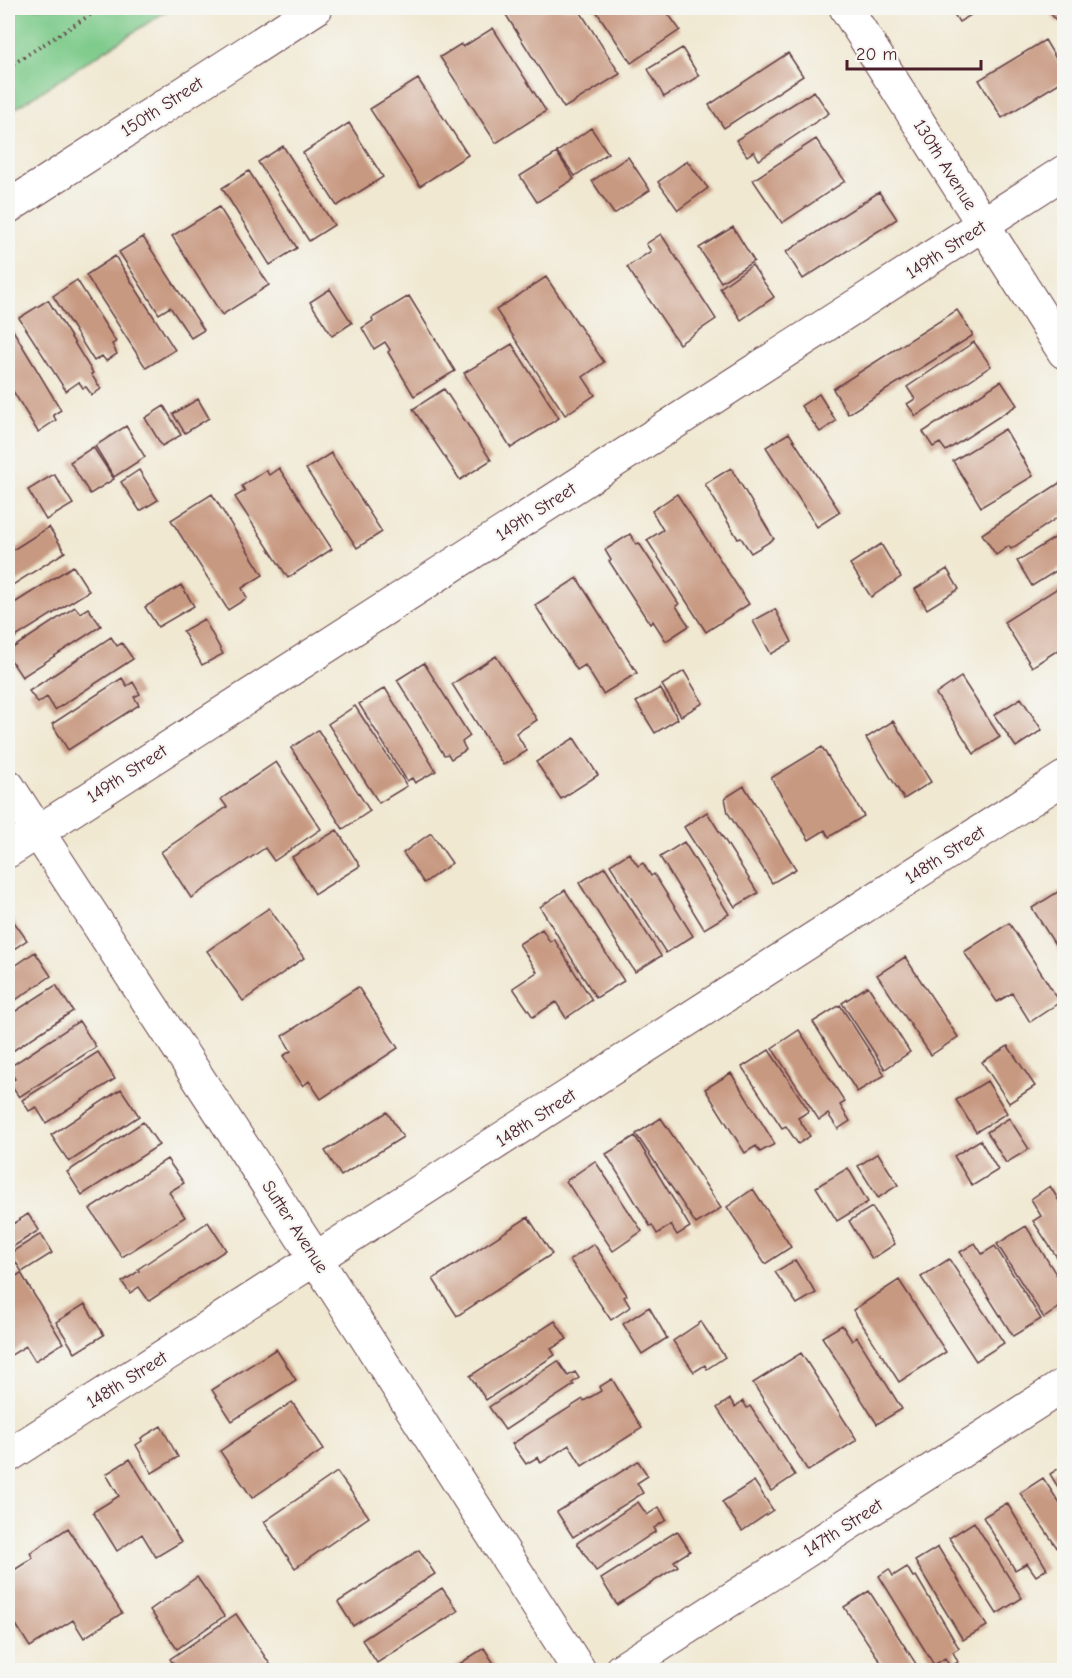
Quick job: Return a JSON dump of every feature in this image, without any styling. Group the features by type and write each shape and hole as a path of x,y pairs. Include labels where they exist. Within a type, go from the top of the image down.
{"street":[{"name":"150th Street","path":"8,207 316,8"},
{"name":"130th Avenue","path":"846,8 1065,352"},
{"name":"149th Street","path":"8,851 1065,172"},
{"name":"148th Street","path":"8,1456 1065,778"},
{"name":"Sutter Avenue","path":"8,786 316,1259 579,1671"},
{"name":"147th Street","path":"621,1671 1065,1385"}],"path":[{"path":"8,68 101,8"}],"green space":[{"path":"8,8 171,8 8,113"}],"building":[{"path":"507,8 578,8 620,74 564,108 503,10"},
{"path":"594,8 664,8 680,30 631,63"},
{"path":"950,8 983,8 959,22"},
{"path":"1047,8 1064,8 1064,18 1057,22"},
{"path":"493,28 546,111 496,143 440,57 461,44 463,47"},
{"path":"1045,40 1064,72 1064,80 1002,118 979,80"},
{"path":"682,48 699,76 664,97 648,69"},
{"path":"788,53 803,76 724,128 709,105"},
{"path":"418,79 468,155 420,186 370,109"},
{"path":"814,91 829,113 759,160 754,151 747,156 736,140"},
{"path":"349,123 383,177 337,206 303,153"},
{"path":"591,128 608,153 575,176 557,152"},
{"path":"816,139 845,181 782,223 753,180"},
{"path":"283,146 334,225 309,241 258,162"},
{"path":"557,153 574,179 537,202 520,176"},
{"path":"628,157 650,190 614,214 592,181"},
{"path":"687,161 708,188 678,210 658,182"},
{"path":"249,171 297,248 270,265 222,188"},
{"path":"879,192 897,219 803,279 786,252"},
{"path":"219,207 269,285 222,315 172,236"},
{"path":"733,227 754,261 721,282 699,248"},
{"path":"661,234 716,319 679,344 627,267 651,251 646,244"},
{"path":"143,237 204,330 191,338 170,307 159,314 119,252"},
{"path":"115,256 175,350 146,368 86,275"},
{"path":"752,265 774,297 741,320 720,288"},
{"path":"546,277 604,362 583,377 595,395 565,415 496,310"},
{"path":"77,280 116,342 112,344 117,354 106,361 102,356 94,361 53,296"},
{"path":"330,289 352,323 332,336 310,302"},
{"path":"409,296 455,371 414,396 388,352 390,350 385,342 374,349 362,328 373,321 372,318"},
{"path":"48,300 101,389 92,395 79,382 66,391 19,318"},
{"path":"957,310 972,336 848,414 833,389"},
{"path":"8,322 61,410 53,415 56,420 38,432 8,383"},
{"path":"974,342 991,366 916,416 907,404 915,399 907,387"},
{"path":"512,344 559,418 511,448 464,373"},
{"path":"1001,381 1017,405 946,451 940,443 933,447 923,432"},
{"path":"444,389 491,460 460,480 413,409"},
{"path":"819,394 836,421 820,432 801,406"},
{"path":"198,399 209,418 185,433 173,414"},
{"path":"164,406 181,435 162,446 145,418"},
{"path":"126,426 145,457 114,477 95,446"},
{"path":"1005,429 1033,476 981,507 953,461"},
{"path":"789,433 840,512 817,527 766,447"},
{"path":"93,447 114,479 90,494 70,462"},
{"path":"331,453 382,532 357,548 306,469"},
{"path":"279,468 332,549 288,578 235,497 245,491 242,486 266,470 269,475"},
{"path":"731,468 774,539 751,553 741,538 738,539 705,484"},
{"path":"139,470 158,500 140,511 121,482"},
{"path":"54,474 73,504 46,520 28,490"},
{"path":"1064,480 1064,513 1011,549 1009,546 996,555 982,534"},
{"path":"212,494 263,575 242,588 247,598 228,610 171,520"},
{"path":"677,494 749,604 706,632 647,540 663,530 652,511"},
{"path":"49,527 65,552 8,588 8,553"},
{"path":"1064,532 1064,566 1032,586 1017,561"},
{"path":"630,534 636,544 639,543 679,604 676,606 689,626 666,641 653,621 650,624 609,561 611,560 605,550"},
{"path":"881,544 901,577 871,597 850,564"},
{"path":"73,566 89,591 11,640 8,635 8,607"},
{"path":"947,569 959,589 927,609 915,589"},
{"path":"577,578 637,673 603,694 585,665 577,670 535,605"},
{"path":"1064,584 1064,646 1032,667 1004,622"},
{"path":"181,585 194,606 158,627 145,607"},
{"path":"75,607 80,613 88,608 101,626 22,677 8,656 8,651"},
{"path":"775,609 792,642 771,654 753,621"},
{"path":"204,619 223,654 202,665 183,631"},
{"path":"111,637 117,646 122,643 133,659 55,710 47,697 38,703 29,691"},
{"path":"496,656 537,720 516,733 527,751 503,765 452,684"},
{"path":"424,663 470,736 462,742 466,750 451,759 448,754 444,755 397,680"},
{"path":"684,671 703,703 681,716 662,685"},
{"path":"961,677 1000,737 974,754 936,694"},
{"path":"122,678 127,686 133,682 140,694 134,697 139,705 68,750 52,724"},
{"path":"385,688 436,771 415,783 412,778 407,781 359,704"},
{"path":"660,688 678,719 655,733 636,702"},
{"path":"1021,698 1042,730 1016,747 994,715"},
{"path":"355,706 407,786 379,803 328,724"},
{"path":"893,721 931,782 904,799 866,738"},
{"path":"318,730 370,811 343,829 291,748"},
{"path":"574,738 598,775 561,799 536,762"},
{"path":"822,747 864,816 829,837 825,830 809,840 771,778"},
{"path":"276,762 321,829 274,861 265,848 191,898 161,852 227,807 221,799"},
{"path":"744,786 796,869 772,883 728,813 725,798"},
{"path":"707,812 758,893 735,907 684,827"},
{"path":"337,830 360,866 315,894 292,857"},
{"path":"431,833 452,863 424,883 403,853"},
{"path":"684,842 729,914 704,929 660,857"},
{"path":"629,853 638,866 643,863 651,876 654,874 693,936 666,953 610,865"},
{"path":"605,867 661,956 635,972 579,883"},
{"path":"1064,888 1064,959 1032,908"},
{"path":"565,890 624,981 596,998 540,907"},
{"path":"269,908 304,958 243,1001 207,951"},
{"path":"8,916 27,940 8,953"},
{"path":"1009,923 1060,1002 1030,1022 1012,993 997,1002 964,952"},
{"path":"542,929 550,942 554,939 592,1000 566,1018 556,1002 533,1017 513,988 537,972 519,944"},
{"path":"35,952 51,976 8,1005 8,971"},
{"path":"905,957 958,1037 931,1055 877,975"},
{"path":"56,985 73,1011 8,1054 8,1016"},
{"path":"868,986 910,1052 885,1069 842,1003"},
{"path":"358,987 398,1048 321,1099 309,1081 303,1086 283,1056 291,1051 282,1036"},
{"path":"840,1005 885,1075 857,1092 813,1022"},
{"path":"79,1021 96,1047 19,1097 9,1083 15,1079 8,1068"},
{"path":"799,1030 845,1102 840,1105 850,1121 838,1129 828,1114 819,1120 772,1048"},
{"path":"1008,1046 1035,1086 1009,1103 982,1062"},
{"path":"769,1050 809,1111 798,1118 810,1136 798,1144 786,1126 782,1128 742,1067"},
{"path":"98,1052 115,1079 46,1123 36,1107 29,1111 22,1100"},
{"path":"731,1073 775,1144 760,1152 756,1146 745,1153 705,1089"},
{"path":"987,1081 1007,1113 976,1132 956,1100"},
{"path":"121,1089 139,1116 69,1162 51,1135"},
{"path":"387,1112 403,1137 341,1176 325,1151"},
{"path":"661,1118 721,1208 696,1224 636,1134"},
{"path":"1009,1118 1029,1149 1006,1163 987,1132"},
{"path":"143,1122 159,1145 82,1195 67,1172"},
{"path":"635,1136 690,1227 677,1235 671,1225 657,1234 606,1154"},
{"path":"980,1140 998,1170 972,1186 954,1156"},
{"path":"878,1153 898,1185 878,1198 858,1166"},
{"path":"167,1159 184,1183 169,1192 185,1217 122,1257 90,1209"},
{"path":"595,1161 642,1231 613,1251 566,1181"},
{"path":"848,1168 868,1202 837,1221 816,1187"},
{"path":"1050,1186 1064,1209 1064,1268 1033,1221 1041,1216 1031,1199"},
{"path":"753,1189 791,1247 765,1264 727,1207"},
{"path":"872,1207 895,1244 872,1259 849,1221"},
{"path":"28,1214 39,1230 8,1250 8,1227"},
{"path":"528,1217 552,1254 457,1316 433,1279"},
{"path":"208,1222 226,1250 149,1301 139,1287 130,1293 122,1282"},
{"path":"1026,1226 1064,1287 1064,1304 1044,1318 997,1244"},
{"path":"41,1234 52,1253 22,1272 10,1253"},
{"path":"975,1243 982,1254 995,1246 1041,1319 1013,1336 960,1252"},
{"path":"594,1244 627,1295 624,1297 630,1307 611,1320 570,1260"},
{"path":"949,1259 1004,1343 976,1361 921,1277"},
{"path":"795,1260 816,1293 797,1304 775,1272"},
{"path":"21,1273 63,1343 35,1361 26,1346 8,1357 8,1281"},
{"path":"899,1280 946,1352 899,1382 853,1310"},
{"path":"85,1304 104,1335 75,1353 56,1322"},
{"path":"649,1307 667,1338 642,1354 623,1324"},
{"path":"555,1321 567,1339 551,1349 555,1355 486,1400 470,1376"},
{"path":"701,1322 725,1357 707,1369 705,1365 694,1372 673,1341"},
{"path":"842,1325 852,1341 857,1337 902,1409 877,1424 822,1337"},
{"path":"276,1349 296,1380 232,1421 212,1390"},
{"path":"801,1353 857,1440 808,1471 753,1383"},
{"path":"558,1361 568,1376 575,1372 579,1378 572,1383 574,1385 505,1430 489,1407"},
{"path":"612,1379 642,1428 582,1466 569,1445 541,1463 538,1457 526,1464 512,1444 583,1399 584,1401 601,1391 599,1387"},
{"path":"730,1399 735,1407 743,1401 747,1408 750,1406 795,1475 771,1491 717,1408"},
{"path":"292,1402 324,1449 252,1498 220,1451"},
{"path":"161,1426 178,1457 152,1473 136,1445 142,1441 141,1438"},
{"path":"130,1459 181,1542 156,1557 142,1534 117,1551 93,1512 119,1496 106,1474"},
{"path":"638,1461 648,1476 637,1483 643,1493 573,1537 557,1512"},
{"path":"1064,1465 1064,1497 1050,1474"},
{"path":"337,1472 369,1517 295,1568 264,1522"},
{"path":"1043,1478 1064,1510 1064,1558 1020,1493"},
{"path":"754,1481 773,1510 742,1531 722,1502"},
{"path":"638,1502 647,1515 659,1507 666,1520 654,1528 656,1531 596,1571 577,1543"},
{"path":"1007,1503 1047,1569 1036,1576 1027,1563 1015,1570 983,1517"},
{"path":"974,1522 1022,1598 997,1614 949,1538"},
{"path":"68,1528 122,1613 84,1638 73,1620 30,1647 8,1612 8,1574 33,1558 30,1553"},
{"path":"677,1531 690,1551 674,1561 678,1566 617,1605 601,1579"},
{"path":"938,1547 987,1626 963,1640 915,1561"},
{"path":"419,1550 435,1574 353,1626 338,1602"},
{"path":"907,1567 913,1577 916,1576 959,1648 953,1652 958,1662 950,1667 945,1658 934,1665 879,1576 889,1569 893,1576"},
{"path":"197,1577 224,1616 177,1649 150,1610"},
{"path":"442,1588 458,1611 377,1663 362,1640"},
{"path":"869,1591 920,1670 886,1670 844,1607"},
{"path":"236,1614 274,1670 243,1670 240,1666 233,1670 178,1670 170,1659"},
{"path":"484,1648 498,1670 450,1670"}]}
